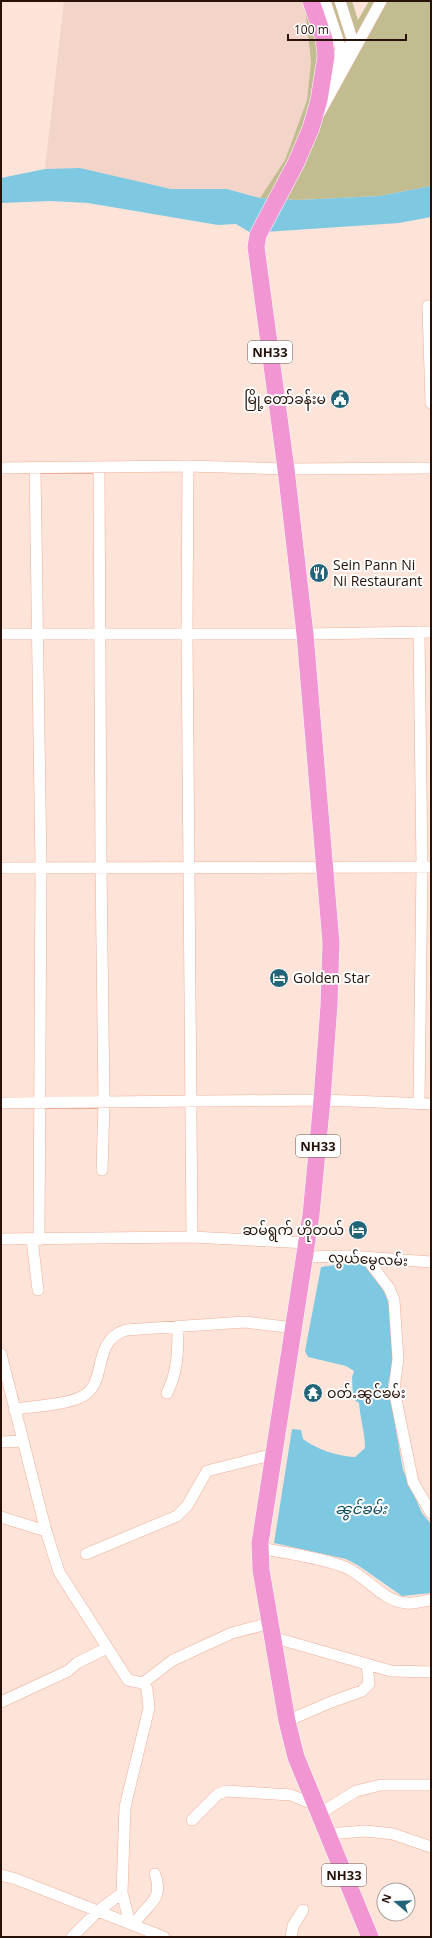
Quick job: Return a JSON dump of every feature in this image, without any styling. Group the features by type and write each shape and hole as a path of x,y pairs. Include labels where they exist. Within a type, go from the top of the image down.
{"highway":[{"name":"NH33","path":"311,1 324,39 326,56 319,100 311,128 296,163 258,235 256,246 286,470 305,634 331,943 329,1005 322,1100 306,1250 260,1548 261,1570 286,1721 296,1757 370,1937"}],"street":[{"path":"325,1 341,49 328,99"},
{"path":"340,1 352,39 345,65"},
{"path":"311,128 381,1"},
{"path":"428,306 431,403"},
{"path":"188,466 192,1237"},
{"path":"1,468 188,466 286,470 431,468"},
{"path":"99,467 104,1102 102,1170"},
{"path":"35,468 39,635 41,867 40,1102 35,1240 38,1290"},
{"path":"419,632 427,867 419,1104"},
{"path":"1,634 305,634 431,632"},
{"path":"1,868 427,867"},
{"path":"1,1103 322,1100 431,1104"},
{"name":"လွယ်မွေလမ်း","path":"1,1239 35,1240 192,1237 368,1258 431,1262"},
{"path":"368,1258 372,1267 389,1288 394,1300 398,1359 394,1390 412,1482 431,1513"},
{"path":"14,1409 74,1400 85,1395 93,1385 98,1373 104,1349 109,1340 117,1333 126,1330 245,1322 294,1328"},
{"path":"167,1393 173,1380 178,1357 178,1326"},
{"path":"1,1354 22,1441 46,1531 59,1572 128,1680 143,1682 173,1660 232,1633 271,1630 367,1664 392,1671 431,1672"},
{"path":"1,1442 22,1441"},
{"path":"86,1554 177,1516 187,1506 207,1471 274,1454"},
{"path":"1,1517 46,1531"},
{"path":"260,1548 346,1568 362,1576 378,1591 394,1601 408,1603 431,1600"},
{"path":"1,1702 68,1671 77,1663 107,1648"},
{"path":"286,1721 362,1691 369,1684 367,1664"},
{"path":"137,1928 122,1893 125,1807 149,1708 147,1689 143,1682"},
{"path":"192,1820 218,1794 226,1791 291,1795 317,1809 356,1791 381,1785 431,1785"},
{"path":"327,1834 366,1831 393,1834 431,1847"},
{"path":"137,1928 139,1916 156,1898 159,1884 155,1874"},
{"path":"1,1875 16,1879 137,1928 164,1937"},
{"path":"72,1937 98,1911 122,1893"},
{"path":"292,1937 294,1926 303,1910"}],"shaded area":[{"path":"64,1 301,1 305,6 311,62 307,100 285,160 260,198 227,189 171,189 80,168 45,169"},
{"path":"301,1 352,1 358,20 369,1 431,1 431,186 379,196 298,200 260,198 285,160 307,100 311,62 305,7"}],"water":[{"path":"80,168 171,189 227,189 260,198 298,200 379,196 431,186 431,217 399,223 251,233 236,224 218,225 88,203 50,201 1,203 1,178 45,169"},
{"name":"ၼွင်ၶမ်း","path":"361,1261 385,1292 390,1309 393,1361 388,1385 403,1470 422,1513 431,1524 431,1593 402,1596 359,1566 346,1559 274,1543 292,1429 301,1430 303,1439 321,1449 335,1454 355,1457 365,1448 359,1403 353,1399 352,1377 354,1371 346,1366 308,1357 305,1351 321,1267"}],"place":[{"name":"မြို့တော်ခန်းမ","path":"340,399"},
{"name":"Sein Pann Ni Ni Restaurant","path":"319,573"},
{"name":"Golden Star","path":"279,978"},
{"name":"ဆမ်ရွက် ဟိုတယ်","path":"358,1230"},
{"name":"ဝတ်ႉၼွင်ၶမ်း","path":"313,1393"}]}
